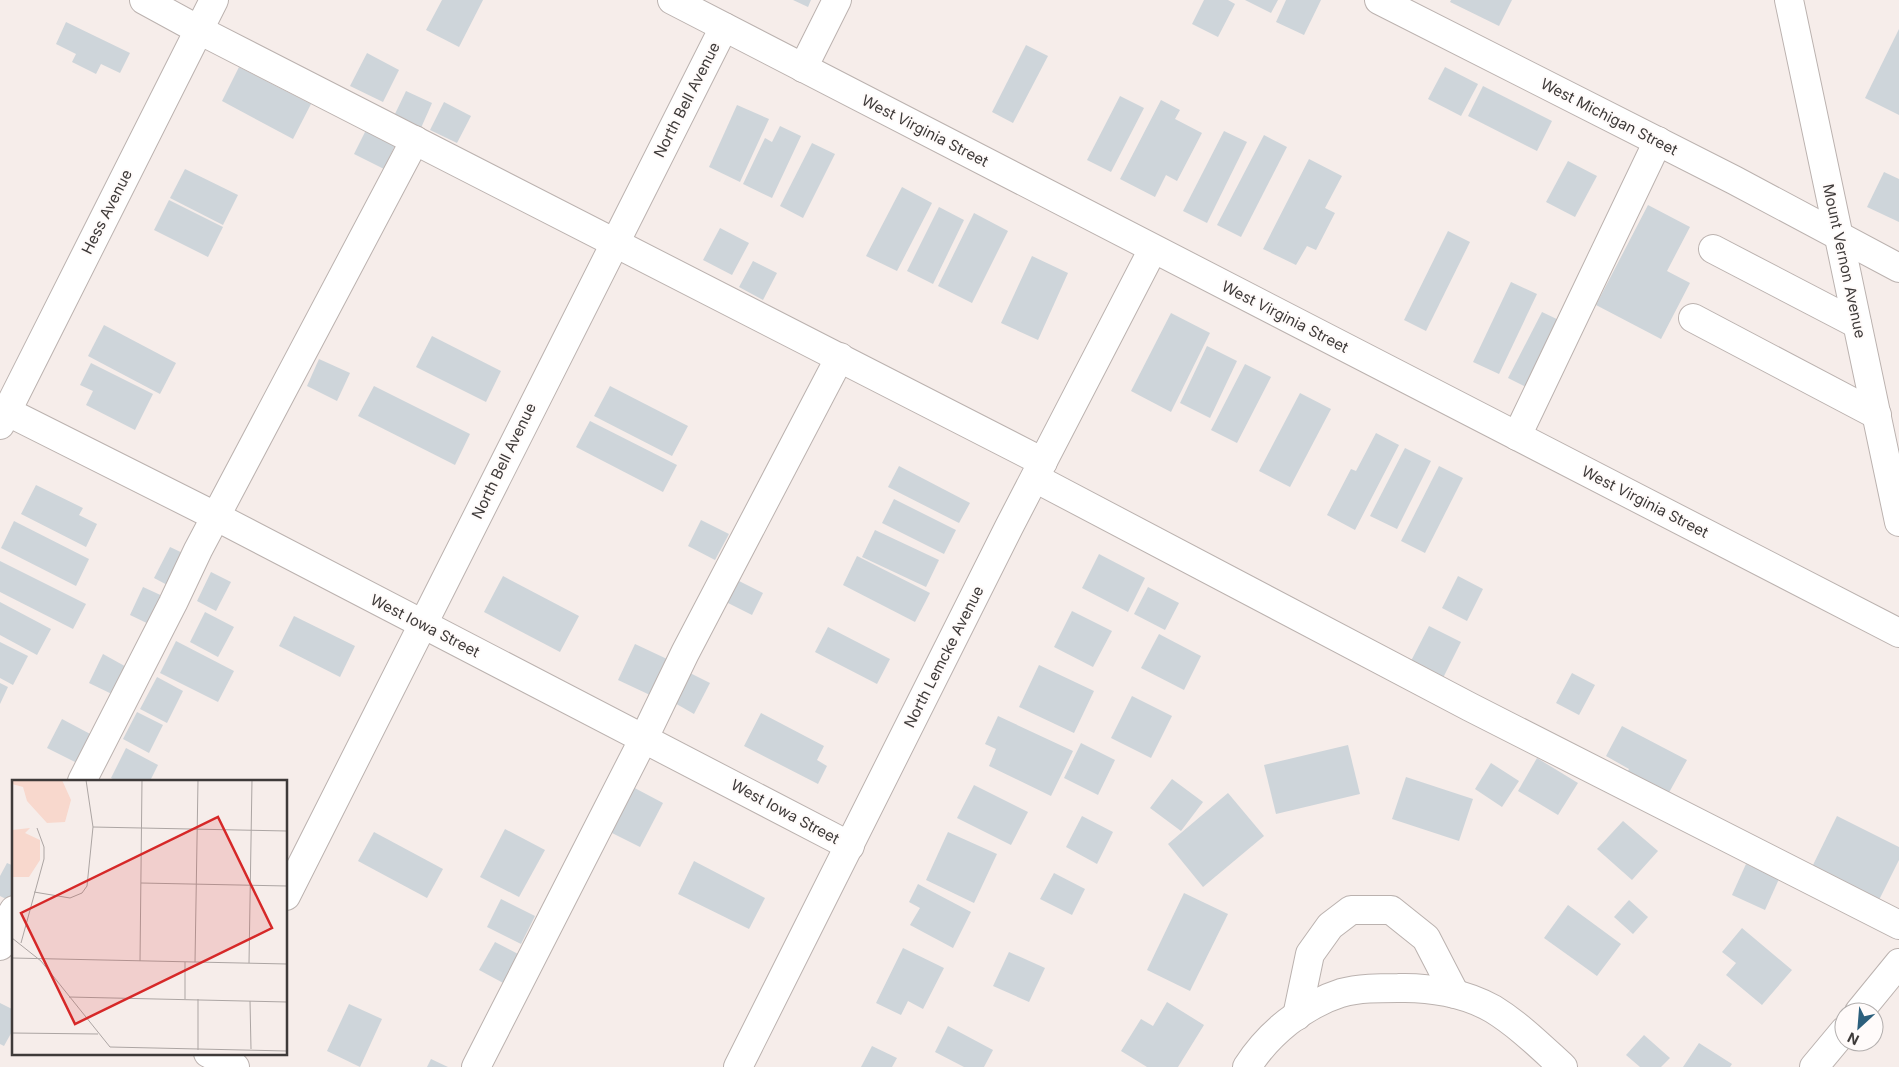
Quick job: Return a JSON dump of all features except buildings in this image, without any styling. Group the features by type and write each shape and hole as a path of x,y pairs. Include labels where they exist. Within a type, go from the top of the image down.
{"street":[{"path":"144,0 199,30 840,357 1039,470 1470,707 1899,925"},
{"name":"Hess Avenue","path":"2,415 214,0"},
{"name":"West Virginia Street","path":"672,0 1899,633"},
{"path":"803,68 837,0"},
{"name":"West Michigan Street","path":"1379,0 1734,180 1899,268"},
{"name":"Mount Vernon Avenue","path":"1789,0 1899,522"},
{"name":"North Bell Avenue","path":"288,892 724,27"},
{"path":"83,780 198,550 415,140"},
{"path":"1516,436 1658,141"},
{"name":"North Lemcke Avenue","path":"738,1067 1039,470 1153,249"},
{"path":"1713,249 1857,324"},
{"path":"1693,318 1876,415"},
{"path":"476,1067 644,738 685,653 840,357"},
{"name":"West Iowa Street","path":"2,415 217,517 850,846"},
{"path":"1296,1016 1310,954 1330,926 1351,910 1390,910 1426,938 1455,994"},
{"path":"4,947 8,920 12,913"},
{"path":"1867,1002 1899,963"},
{"path":"1247,1067 1277,1032 1296,1016 1320,1002 1341,993 1366,989 1418,987 1455,994 1492,1008 1564,1067"},
{"path":"1814,1067 1834,1043"},
{"path":"198,1067 206,1054"},
{"path":"209,1054 235,1067"}]}
